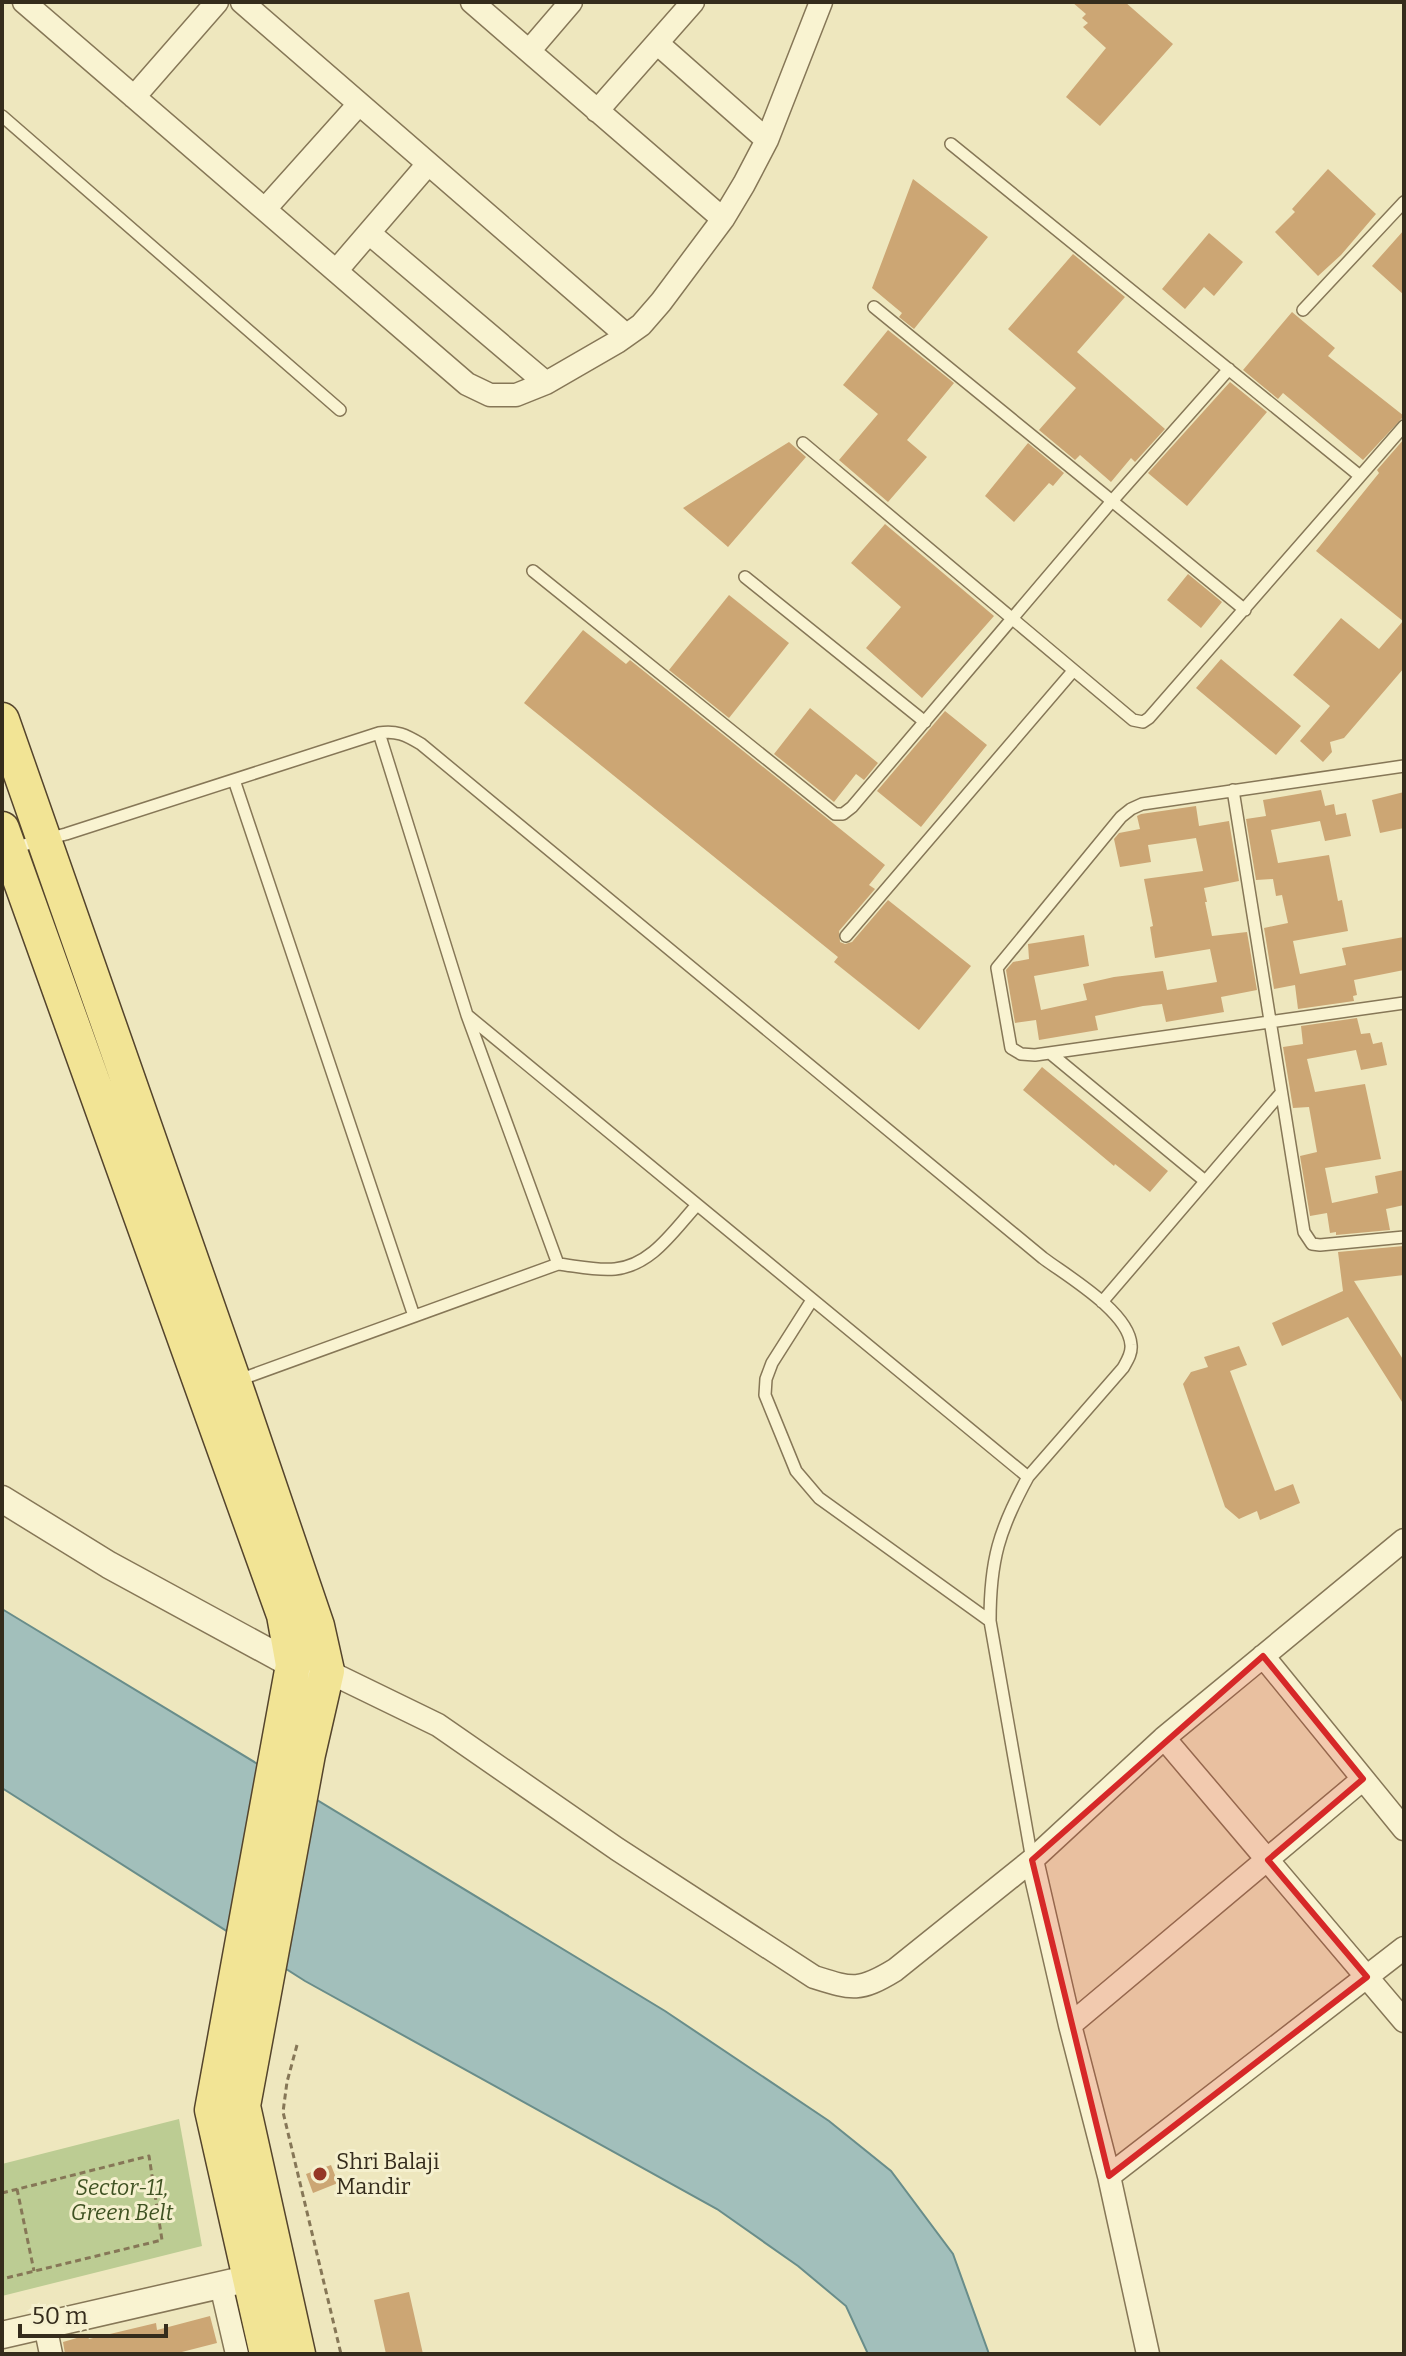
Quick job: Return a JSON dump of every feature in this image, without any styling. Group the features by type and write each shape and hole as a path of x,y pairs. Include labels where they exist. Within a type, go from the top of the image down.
{"main road":[{"path":"2,720 317,1626 327,1671 294,1747"},
{"path":"6,839 284,1615 293,1665 294,1747 253,1970 243,2106 250,2278 267,2354"},
{"path":"250,2278 298,2354"}],"street":[{"path":"24,2 467,384 490,395 516,395 546,383 641,325 661,302 723,219 767,140 821,2"},
{"path":"134,97 217,2"},
{"path":"242,2 626,335"},
{"path":"472,2 723,219"},
{"path":"529,51 571,2"},
{"path":"597,111 693,2"},
{"path":"657,43 767,140"},
{"path":"265,209 359,104"},
{"path":"336,271 428,164"},
{"path":"369,233 546,383"},
{"path":"2,1499 109,1565 293,1665 327,1671 438,1725 790,1963 814,1977 846,1987 870,1985 895,1970 1032,1860 1164,1738 1404,1540"},
{"path":"1263,1656 1404,1829"},
{"path":"1164,1738 1404,2021"},
{"path":"1070,2025 1363,1779"},
{"path":"1032,1860 1109,2176 1148,2354"},
{"path":"1109,2176 1404,1948"},
{"path":"2,2335 250,2278 237,2354"},
{"path":"45,2325 51,2354"}],"lane":[{"path":"2,116 340,410"},
{"path":"951,144 1360,476"},
{"path":"1303,310 1404,202"},
{"path":"874,307 1245,610"},
{"path":"533,571 835,814 843,814 1229,369"},
{"path":"803,443 1073,671 1133,720 1143,722 1245,610 1404,426"},
{"path":"745,577 925,722"},
{"path":"846,936 1073,671"},
{"path":"6,839 44,840 393,731 421,744 1043,1258 1102,1302 1124,1324 1131,1344 1129,1357 1123,1368 1028,1477 1007,1514 990,1581 990,1621 1032,1860"},
{"path":"379,733 467,1015 558,1264"},
{"path":"1404,766 1142,804 1131,809 997,968 1011,1048 1021,1054 1050,1053 1404,1003"},
{"path":"234,780 414,1316"},
{"path":"1233,790 1307,1239 1320,1245 1404,1237"},
{"path":"467,1015 1028,1477"},
{"path":"1050,1053 1205,1181"},
{"path":"1102,1302 1281,1093"},
{"path":"234,1382 558,1264 612,1269 634,1265 650,1257 697,1205"},
{"path":"812,1300 772,1363 766,1379 765,1395 796,1471 819,1498 990,1621"}],"path":[{"path":"297,2045 283,2112 341,2354"},
{"path":"2,2193 149,2156 162,2240 2,2279"},
{"path":"17,2189 34,2271"}],"highlighted area":[{"path":"1263,1656 1363,1779 1268,1860 1367,1977 1109,2176 1032,1860"}],"green space":[{"name":"Sector-11, Green Belt","path":"179,2119 202,2246 2,2296 2,2164"}],"water":[{"path":"2,1609 665,2011 829,2121 891,2171 953,2254 989,2354 868,2354 846,2306 798,2266 717,2209 305,1981 2,1788"}],"building":[{"path":"1072,2 1125,2 1173,44 1100,126 1066,97 1106,48 1083,27 1088,23 1082,18 1086,14"},
{"path":"1328,169 1376,214 1341,255 1318,276 1275,232 1295,212 1292,209"},
{"path":"913,179 988,237 914,329 899,317 902,313 872,288"},
{"path":"1404,230 1404,295 1372,266"},
{"path":"1209,233 1243,262 1214,296 1204,287 1185,309 1162,289"},
{"path":"1073,254 1125,297 1077,352 1165,429 1135,462 1131,458 1111,482 1080,455 1075,460 1039,430 1076,388 1008,329"},
{"path":"1292,312 1335,348 1328,356 1404,416 1363,460 1283,393 1278,399 1243,370"},
{"path":"888,330 954,383 907,440 927,457 888,502 839,460 878,414 843,385"},
{"path":"1230,382 1267,412 1187,506 1148,473"},
{"path":"1404,439 1404,668 1344,738 1330,742 1332,752 1323,762 1300,741 1330,706 1293,675 1341,618 1379,649 1403,621 1316,551"},
{"path":"789,442 806,457 728,547 683,508"},
{"path":"1028,443 1064,473 1053,486 1049,483 1014,522 985,496"},
{"path":"885,524 994,616 922,698 866,648 901,607 851,563"},
{"path":"1188,574 1222,602 1201,628 1167,600"},
{"path":"729,595 789,643 729,718 669,670"},
{"path":"583,630 626,664 630,660 885,865 869,885 875,889 839,931 840,942 852,942 888,900 971,966 919,1030 834,962 838,957 524,703"},
{"path":"1221,659 1301,726 1276,755 1196,688"},
{"path":"810,708 878,763 864,780 856,774 834,802 774,754"},
{"path":"945,711 987,745 921,827 877,791"},
{"path":"1321,790 1325,806 1334,804 1336,815 1346,813 1351,836 1325,841 1320,821 1271,830 1278,863 1329,855 1338,901 1342,900 1348,931 1293,941 1300,974 1346,965 1342,948 1404,937 1404,970 1354,980 1357,995 1353,996 1354,1001 1298,1009 1295,985 1274,989 1264,928 1288,923 1282,895 1276,896 1273,879 1256,880 1246,819 1266,816 1263,800"},
{"path":"1404,792 1404,828 1380,833 1372,800"},
{"path":"1196,806 1199,826 1229,821 1239,881 1204,888 1205,902 1212,936 1247,932 1257,990 1221,997 1224,1012 1166,1022 1162,1004 1143,1006 1095,1016 1098,1030 1039,1040 1036,1020 1015,1023 1006,970 1013,962 1029,959 1028,944 1084,935 1089,966 1034,976 1041,1010 1087,1000 1083,984 1114,977 1163,971 1167,990 1217,982 1210,949 1155,958 1150,927 1153,926 1144,879 1203,871 1196,838 1148,845 1151,862 1120,867 1114,839 1119,833 1140,829 1137,816 1141,814"},
{"path":"1357,1018 1361,1034 1370,1033 1373,1044 1382,1042 1387,1065 1361,1070 1356,1050 1307,1059 1315,1092 1365,1084 1381,1159 1325,1168 1332,1203 1378,1193 1375,1176 1404,1170 1404,1205 1386,1209 1390,1230 1336,1235 1336,1232 1330,1233 1327,1213 1310,1216 1300,1156 1317,1152 1309,1107 1293,1108 1283,1047 1303,1044 1301,1026"},
{"path":"1042,1067 1168,1171 1150,1192 1023,1090"},
{"path":"1404,1246 1404,1275 1354,1281 1404,1361 1404,1405 1348,1317 1282,1346 1272,1323 1343,1291 1338,1252"},
{"path":"1239,1346 1247,1365 1230,1371 1275,1491 1293,1484 1300,1503 1260,1520 1257,1511 1239,1519 1225,1507 1183,1384 1191,1372 1208,1367 1204,1357"},
{"path":"331,2165 338,2183 313,2193 306,2174"},
{"path":"409,2292 423,2354 386,2354 374,2300"},
{"path":"210,2316 217,2343 174,2354 65,2354 63,2342 87,2335 89,2339 156,2323 157,2330"}],"place":[{"name":"Shri Balaji Mandir","path":"320,2174"}]}
